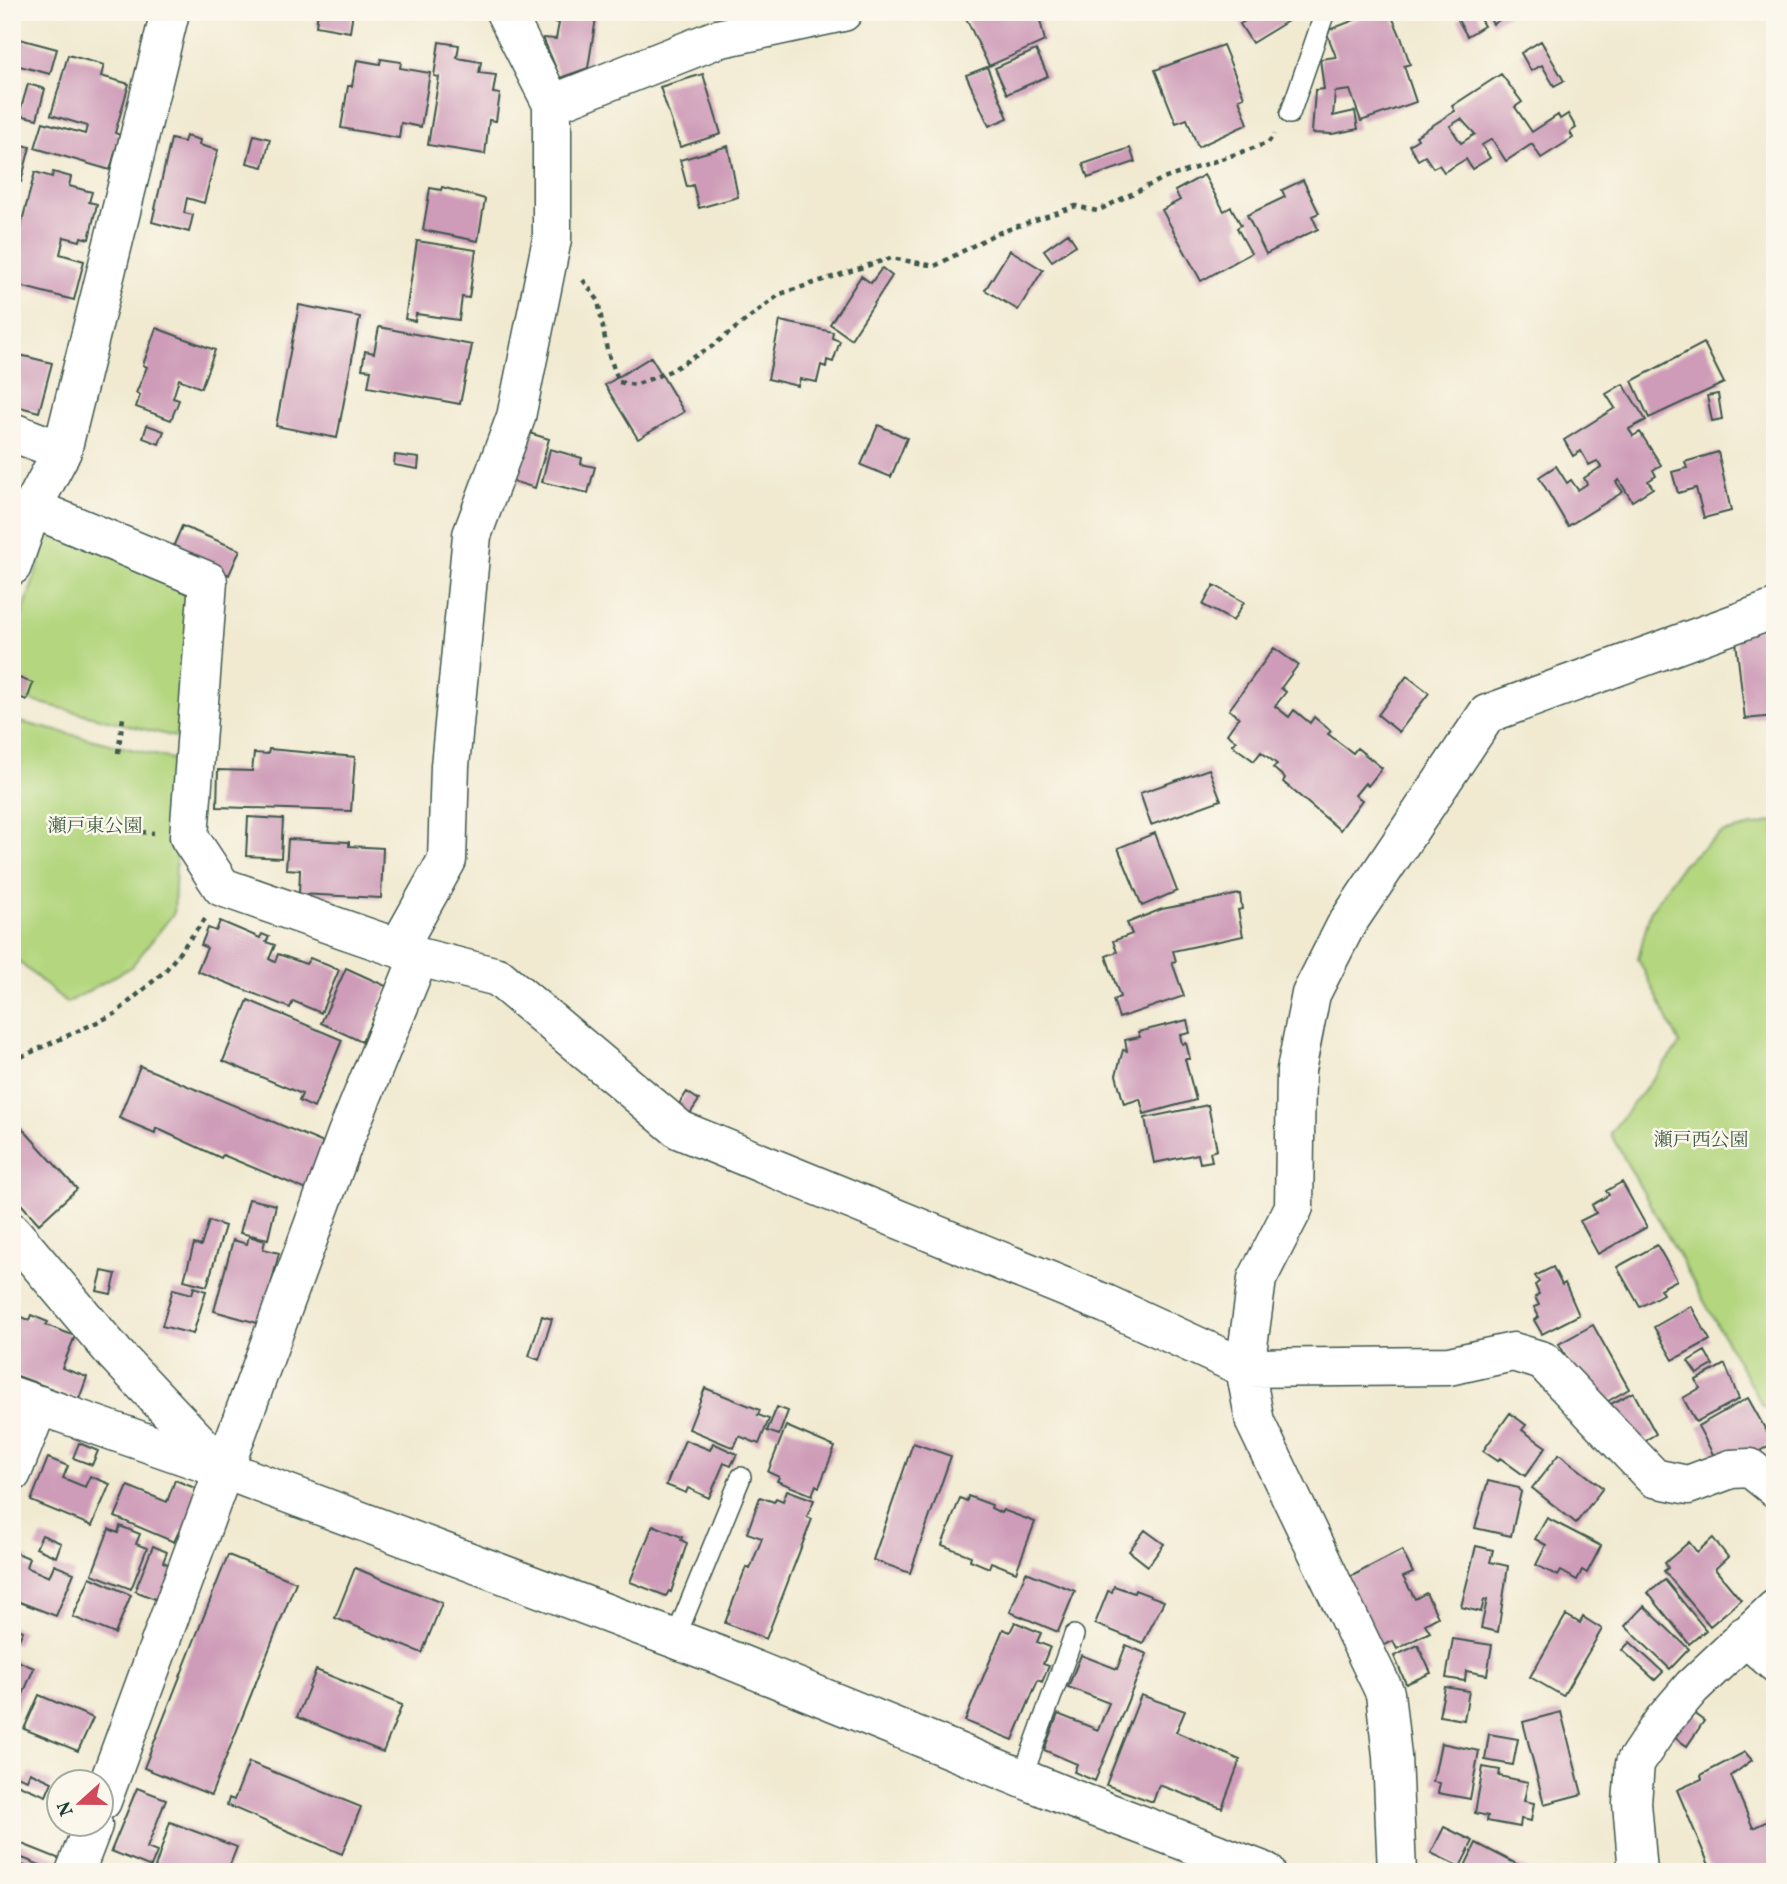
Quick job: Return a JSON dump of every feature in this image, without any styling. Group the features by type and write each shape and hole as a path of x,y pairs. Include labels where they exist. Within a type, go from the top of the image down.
{"street":[{"path":"114,1769 346,1136 409,952 447,860 452,738 472,535 516,417 552,239 552,104 505,12"},
{"path":"552,104 717,38 843,12"},
{"path":"12,566 32,508 62,451 162,14"},
{"path":"12,432 62,451"},
{"path":"32,508 208,581 190,837 222,887 409,952 498,977 680,1130 1106,1304 1245,1368 1449,1366 1513,1352 1543,1361 1654,1478 1688,1485 1731,1469 1750,1468 1775,1488"},
{"path":"1397,1872 1392,1756 1385,1693 1255,1422 1245,1368 1257,1279 1294,1208 1296,1070 1311,994 1346,925 1368,890 1487,714 1775,609"},
{"path":"12,1232 115,1354 225,1470"},
{"path":"12,1473 26,1400 225,1470 675,1639 1266,1872"},
{"path":"1638,1872 1632,1802 1635,1763 1662,1721 1744,1636 1775,1609"},
{"path":"1744,1636 1775,1662"},
{"path":"75,1872 88,1839"}],"lane":[{"path":"1290,114 1325,12"},
{"path":"675,1639 741,1477"},
{"path":"1022,1778 1074,1635"}],"path":[{"path":"552,239 598,300 607,350 619,382 635,385 670,371 711,346 780,294 891,258 935,266 995,234 1076,206 1097,211 1160,180 1268,143 1290,114"},
{"path":"118,753 123,718"},
{"path":"12,1060 115,1014 166,970 212,909 222,887"}],"green space":[{"path":"51,526 197,597 183,739 12,696 12,647"},
{"name":"瀬戸東公園","path":"12,720 180,761 174,913 131,967 67,1003 12,956"},
{"name":"瀬戸西公園","path":"1775,821 1775,1413 1762,1405 1610,1133 1680,1044 1638,959 1650,912 1682,864 1722,833"}],"building":[{"path":"318,12 353,12 350,32 316,26"},
{"path":"549,12 597,12 588,68 560,78 543,38 556,39 559,23 548,21"},
{"path":"963,12 1038,12 1045,41 989,66"},
{"path":"1260,12 1283,12 1288,21 1252,43 1240,24"},
{"path":"1375,12 1390,12 1410,64 1404,66 1416,102 1361,121 1350,90 1335,92 1333,116 1355,111 1358,129 1332,134 1312,133 1315,90 1324,89 1320,59 1336,57 1326,31"},
{"path":"1470,12 1476,12 1484,26 1467,36 1458,20"},
{"path":"1486,12 1512,12 1493,24"},
{"path":"12,37 57,49 50,74 12,64"},
{"path":"1541,41 1564,81 1554,86 1542,65 1531,71 1521,53"},
{"path":"439,42 459,45 457,58 481,62 479,73 496,75 493,93 500,94 496,121 489,120 485,154 428,145 439,77 434,76"},
{"path":"1223,45 1244,97 1239,99 1248,124 1198,147 1187,119 1176,123 1155,70"},
{"path":"1036,50 1048,76 1007,94 995,68"},
{"path":"68,55 104,65 101,76 129,84 115,133 120,135 110,170 35,148 43,122 85,134 87,126 51,115"},
{"path":"381,59 401,62 400,68 430,73 421,127 401,123 399,138 341,128 348,86 352,86 357,60 380,64"},
{"path":"987,67 1008,118 989,126 966,75"},
{"path":"703,74 721,134 680,147 660,87"},
{"path":"1501,74 1522,102 1515,107 1532,132 1558,115 1560,119 1568,114 1576,128 1570,132 1573,138 1541,158 1532,144 1506,161 1492,139 1482,145 1490,158 1472,169 1466,159 1444,172 1439,165 1433,168 1425,156 1418,160 1409,145 1418,139 1416,136 1455,111 1452,106","holes":["1461,119 1475,134 1461,143 1450,126"]},
{"path":"28,84 45,89 37,119 19,115"},
{"path":"254,135 270,139 263,167 247,163"},
{"path":"186,136 200,140 199,145 218,150 204,203 187,198 184,213 193,215 189,232 152,222 171,139 184,142"},
{"path":"12,142 30,147 21,182 12,179"},
{"path":"728,146 738,197 699,208 693,185 687,187 680,160"},
{"path":"1130,148 1135,162 1088,178 1083,164"},
{"path":"35,172 52,177 53,172 71,177 69,186 92,192 89,202 97,204 89,239 81,237 80,241 64,237 60,254 84,261 74,300 12,284 12,259"},
{"path":"1204,175 1224,211 1231,207 1241,225 1237,228 1251,253 1201,281 1162,210 1180,200 1175,191"},
{"path":"1303,180 1319,213 1312,216 1318,229 1266,254 1247,215 1285,197 1282,190"},
{"path":"442,187 485,199 478,241 423,230 430,188 441,190"},
{"path":"1068,233 1076,245 1052,261 1044,250"},
{"path":"417,241 476,250 469,298 462,297 459,320 416,314 415,321 405,319"},
{"path":"1010,250 1043,270 1018,310 985,290"},
{"path":"882,268 892,276 851,339 830,324 861,276 871,283"},
{"path":"299,305 360,317 337,438 276,426"},
{"path":"780,321 833,332 832,338 840,341 833,362 827,360 826,367 821,365 817,382 800,379 798,386 768,379"},
{"path":"379,327 472,345 460,404 368,387 371,370 362,369 365,351 374,353"},
{"path":"156,328 215,350 201,388 179,379 173,398 179,400 171,420 136,407 140,395 136,393 147,367 143,365"},
{"path":"1704,343 1724,383 1649,418 1632,381"},
{"path":"12,353 52,363 39,412 12,405"},
{"path":"651,357 684,412 638,439 605,385"},
{"path":"1623,384 1646,420 1629,429 1633,436 1640,432 1661,465 1653,470 1656,476 1648,481 1653,488 1632,501 1619,480 1616,482 1623,492 1568,526 1539,477 1556,466 1567,483 1571,480 1578,490 1587,484 1584,478 1601,467 1597,461 1589,465 1581,451 1573,456 1564,440 1615,408 1606,394"},
{"path":"1718,394 1722,419 1712,421 1707,396"},
{"path":"147,425 164,431 159,444 143,438"},
{"path":"502,425 549,439 535,488 487,473"},
{"path":"878,425 907,438 891,477 861,465"},
{"path":"550,449 582,458 581,464 595,467 588,493 542,482"},
{"path":"1718,452 1731,511 1704,518 1696,488 1678,493 1672,472 1687,468 1685,462"},
{"path":"395,455 419,458 418,469 394,465"},
{"path":"182,526 240,550 229,575 173,547"},
{"path":"1214,585 1244,602 1233,621 1203,605"},
{"path":"1775,627 1775,716 1745,719 1735,632"},
{"path":"1274,648 1298,665 1281,688 1286,692 1275,706 1289,717 1294,710 1310,723 1314,717 1331,731 1328,734 1353,753 1357,748 1382,768 1368,786 1365,783 1355,795 1362,800 1340,830 1283,782 1285,778 1273,768 1277,764 1261,752 1254,761 1232,745 1236,741 1227,734 1239,717 1229,710"},
{"path":"1407,676 1429,693 1399,732 1378,715"},
{"path":"19,678 33,683 27,700 13,695"},
{"path":"269,749 355,757 351,811 217,807 218,770 252,771 254,753 268,754"},
{"path":"1209,769 1221,800 1151,825 1140,793"},
{"path":"248,817 283,819 281,858 246,856"},
{"path":"1155,833 1177,891 1142,906 1118,848"},
{"path":"288,839 349,842 349,846 383,848 381,898 299,894 300,870 286,869"},
{"path":"1240,894 1242,909 1238,910 1243,936 1173,951 1176,961 1172,962 1184,996 1119,1018 1113,1000 1120,997 1106,956 1117,952 1113,941 1132,934 1127,923 1162,909"},
{"path":"220,921 260,938 262,934 269,937 266,942 275,945 269,959 275,962 278,954 306,964 310,958 339,970 321,1013 293,1001 290,1008 197,971 207,948 201,945 208,928 216,931"},
{"path":"346,968 388,987 362,1042 321,1023"},
{"path":"248,1000 342,1040 314,1108 299,1101 302,1094 223,1061"},
{"path":"1187,1020 1190,1033 1180,1035 1182,1044 1186,1043 1190,1059 1185,1059 1196,1100 1144,1114 1140,1099 1124,1104 1116,1075 1123,1050 1127,1051 1125,1040 1140,1037 1138,1032"},
{"path":"140,1066 326,1144 307,1190 223,1155 221,1158 156,1128 155,1133 119,1118"},
{"path":"687,1092 699,1100 685,1121 673,1113"},
{"path":"1208,1105 1217,1150 1210,1152 1212,1161 1200,1163 1198,1154 1154,1163 1145,1118"},
{"path":"12,1117 77,1189 39,1224 12,1194"},
{"path":"1622,1182 1647,1227 1598,1254 1580,1221 1596,1213 1592,1205 1609,1195 1606,1191"},
{"path":"249,1199 276,1205 268,1239 240,1233"},
{"path":"209,1221 225,1226 207,1286 184,1280 194,1244 201,1246"},
{"path":"249,1236 265,1241 263,1249 279,1253 261,1324 214,1311 233,1240 247,1244"},
{"path":"1657,1245 1677,1280 1660,1289 1663,1294 1640,1307 1617,1267"},
{"path":"1553,1267 1562,1285 1565,1283 1579,1315 1542,1334 1534,1320 1539,1317 1534,1307 1539,1305 1535,1297 1539,1294 1535,1285 1539,1282 1535,1276"},
{"path":"102,1271 116,1274 111,1294 97,1291"},
{"path":"194,1287 206,1291 193,1334 162,1326 173,1289 192,1294"},
{"path":"1691,1306 1710,1340 1673,1360 1654,1327"},
{"path":"12,1313 29,1320 31,1315 48,1322 46,1325 75,1336 62,1368 87,1377 79,1399 12,1374"},
{"path":"542,1316 552,1319 539,1360 529,1356"},
{"path":"1593,1325 1629,1389 1603,1404 1589,1398 1559,1344"},
{"path":"1705,1351 1713,1365 1697,1374 1688,1361"},
{"path":"1725,1364 1739,1399 1696,1422 1683,1398 1700,1388 1696,1380"},
{"path":"705,1388 760,1410 758,1415 769,1419 759,1444 739,1436 734,1448 689,1429"},
{"path":"1633,1392 1656,1434 1644,1441 1607,1406"},
{"path":"1748,1398 1773,1443 1723,1473 1698,1426"},
{"path":"777,1407 788,1411 779,1435 767,1431"},
{"path":"1510,1413 1526,1425 1522,1430 1546,1447 1525,1476 1500,1458 1498,1461 1483,1451"},
{"path":"786,1426 835,1447 819,1487 816,1485 812,1495 777,1481 779,1477 768,1472"},
{"path":"685,1440 710,1450 713,1443 737,1454 731,1466 724,1463 709,1498 688,1488 686,1493 666,1485"},
{"path":"79,1443 98,1451 92,1465 73,1458"},
{"path":"913,1443 951,1456 910,1573 873,1560"},
{"path":"1559,1454 1603,1488 1576,1523 1532,1488"},
{"path":"48,1458 68,1466 63,1478 85,1487 90,1476 110,1484 92,1526 31,1501"},
{"path":"175,1480 205,1492 191,1534 180,1529 174,1542 115,1517 128,1486 167,1502"},
{"path":"1488,1481 1519,1488 1521,1492 1511,1536 1475,1528"},
{"path":"787,1490 814,1500 807,1517 812,1519 766,1639 725,1623 746,1567 750,1569 762,1538 747,1533 760,1497 774,1502 776,1498 783,1501"},
{"path":"968,1496 992,1505 991,1508 1001,1513 1003,1510 1035,1522 1016,1572 991,1562 989,1568 970,1560 971,1556 942,1545 960,1498 967,1501"},
{"path":"1547,1518 1601,1546 1587,1573 1582,1570 1577,1580 1561,1571 1558,1576 1536,1565 1546,1545 1535,1539"},
{"path":"653,1525 682,1537 681,1540 687,1543 671,1592 666,1596 630,1582"},
{"path":"120,1526 140,1534 136,1544 147,1548 131,1589 92,1574 109,1529 118,1533"},
{"path":"1145,1530 1164,1544 1148,1566 1129,1551"},
{"path":"42,1535 61,1543 56,1557 36,1548"},
{"path":"1713,1538 1728,1557 1715,1569 1741,1600 1710,1626 1664,1571 1668,1568 1665,1563 1689,1542 1697,1552"},
{"path":"153,1546 167,1552 163,1562 174,1567 170,1605 135,1591"},
{"path":"1476,1546 1493,1550 1490,1562 1508,1566 1498,1632 1481,1628 1487,1600 1484,1600 1481,1612 1461,1607"},
{"path":"1402,1550 1413,1573 1403,1577 1415,1599 1426,1593 1438,1617 1425,1624 1430,1632 1397,1649 1393,1641 1379,1648 1344,1580"},
{"path":"12,1551 29,1558 26,1567 49,1577 54,1565 74,1573 56,1616 12,1599"},
{"path":"228,1555 296,1582 211,1795 144,1768"},
{"path":"355,1568 442,1603 422,1653 335,1618"},
{"path":"1026,1572 1075,1591 1058,1632 1010,1612"},
{"path":"90,1577 131,1595 115,1634 73,1617"},
{"path":"1665,1580 1706,1630 1689,1644 1648,1593"},
{"path":"1114,1586 1134,1593 1135,1590 1164,1601 1143,1643 1095,1624 1108,1591 1112,1592"},
{"path":"1644,1606 1689,1649 1670,1669 1625,1626"},
{"path":"1566,1615 1580,1623 1583,1617 1602,1629 1563,1696 1530,1677"},
{"path":"1015,1622 1041,1633 1037,1642 1050,1647 1043,1664 1049,1666 1042,1682 1038,1680 1013,1740 965,1721 1003,1629 1010,1632"},
{"path":"12,1626 23,1631 17,1644 12,1642"},
{"path":"1453,1639 1492,1645 1487,1675 1466,1671 1465,1681 1446,1678"},
{"path":"1630,1642 1663,1672 1655,1680 1622,1650"},
{"path":"1126,1645 1147,1654 1095,1781 1074,1772 1077,1764 1044,1750 1058,1714 1098,1730 1109,1703 1068,1687 1081,1655 1117,1669"},
{"path":"1418,1645 1431,1673 1406,1684 1394,1656"},
{"path":"13,1659 34,1668 16,1711 12,1709"},
{"path":"316,1670 402,1705 383,1752 297,1717"},
{"path":"1445,1687 1469,1691 1464,1720 1439,1716"},
{"path":"39,1695 93,1718 78,1751 24,1729"},
{"path":"1141,1695 1185,1711 1176,1732 1240,1760 1222,1808 1159,1785 1153,1802 1106,1785"},
{"path":"1689,1710 1704,1721 1687,1746 1671,1735"},
{"path":"1561,1712 1582,1794 1544,1804 1523,1722"},
{"path":"1489,1734 1518,1739 1513,1765 1485,1760"},
{"path":"1441,1743 1479,1751 1470,1799 1438,1793 1440,1783 1433,1782"},
{"path":"1745,1752 1752,1760 1731,1776 1753,1828 1772,1819 1775,1826 1775,1872 1712,1872 1677,1790 1702,1779 1701,1775"},
{"path":"249,1762 361,1807 342,1854 227,1805 229,1798 234,1800"},
{"path":"1483,1767 1500,1770 1499,1776 1528,1782 1524,1801 1534,1803 1531,1821 1521,1819 1520,1827 1487,1821 1488,1816 1475,1813"},
{"path":"30,1772 46,1779 46,1796 14,1783 17,1776 27,1780"},
{"path":"137,1788 166,1799 147,1848 157,1852 151,1867 111,1851"},
{"path":"170,1822 237,1847 227,1872 164,1872 155,1868"},
{"path":"1444,1827 1473,1841 1460,1867 1431,1853"},
{"path":"12,1840 60,1859 55,1871 12,1854"},
{"path":"1476,1843 1532,1872 1462,1872"},
{"path":"12,1861 40,1872 12,1872"}]}
